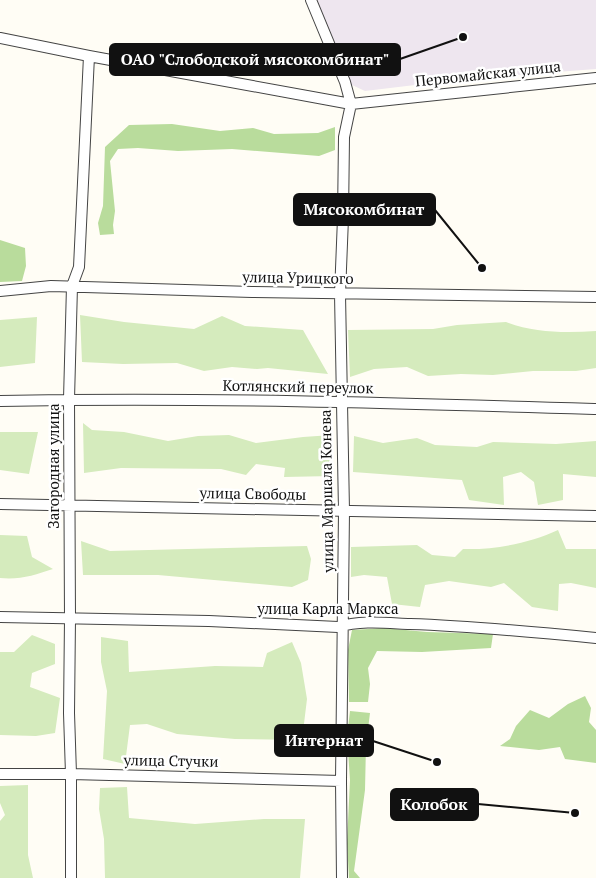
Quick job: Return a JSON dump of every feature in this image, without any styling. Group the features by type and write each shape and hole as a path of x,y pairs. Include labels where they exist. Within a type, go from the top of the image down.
{"street":[{"path":"311,0 345,82 351,104"},
{"name":"Первомайская улица","path":"0,38 351,104 596,78"},
{"name":"Загородная улица","path":"71,878 69,400 72,286 79,267 88,56"},
{"name":"улица Маршала Конева","path":"342,878 341,780 344,511 340,294 344,137 351,104"},
{"name":"улица Урицкого","path":"0,291 72,286 340,294 596,297"},
{"name":"Котлянский переулок","path":"0,401 342,402 596,408"},
{"name":"улица Свободы","path":"0,504 596,516"},
{"name":"улица Карла Маркса","path":"0,617 209,621 338,627 356,622 512,630 596,638"},
{"name":"улица Стучки","path":"0,774 341,780"}],"shaded area":[{"path":"314,0 596,0 596,69 465,79 365,91 352,85 348,79"}],"green space":[{"path":"172,124 220,131 253,128 274,134 318,133 335,127 335,150 319,156 232,149 178,151 138,148 118,149 110,161 115,211 114,234 100,235 98,223 103,206 105,147 129,125"},
{"path":"0,240 25,248 26,266 22,281 0,282"},
{"path":"80,315 124,322 194,329 222,316 245,326 303,330 328,374 268,368 232,367 204,371 177,363 123,364 82,362"},
{"path":"37,317 35,363 0,367 0,320"},
{"path":"506,322 517,326 550,331 596,331 596,368 576,371 533,371 493,375 428,376 407,367 374,369 350,377 348,330 433,329 457,325"},
{"path":"83,423 92,430 124,432 168,441 198,436 229,435 256,443 332,435 332,476 284,477 285,468 256,464 246,475 221,469 121,468 84,473"},
{"path":"0,432 38,432 29,474 0,470"},
{"path":"354,436 383,443 417,438 435,445 477,447 493,442 556,444 596,441 596,477 563,474 563,500 538,505 534,482 521,472 503,477 504,505 469,500 462,480 353,472"},
{"path":"558,530 566,549 596,549 596,588 571,583 559,584 558,611 532,607 504,583 491,587 449,581 425,585 420,607 392,604 387,577 364,575 351,577 351,547 417,545 432,555 455,557 463,549 512,545 536,539"},
{"path":"0,535 27,536 32,557 53,569 21,578 0,578"},
{"path":"81,541 110,551 307,546 311,559 308,580 292,587 158,575 83,575"},
{"path":"384,628 427,632 493,634 491,648 422,652 377,651 368,668 370,684 368,702 349,702 348,650 352,630"},
{"path":"32,635 55,644 55,664 32,673 30,687 60,698 55,733 36,736 0,735 0,652 14,652"},
{"path":"101,637 128,641 129,672 215,666 263,667 267,653 292,642 301,663 307,699 302,740 235,739 177,734 147,724 130,725 125,764 103,759 107,691 101,662"},
{"path":"585,696 591,708 589,722 596,730 596,763 565,759 560,747 539,750 500,746 510,739 516,726 530,710 549,718 568,704"},
{"path":"350,711 370,713 366,745 365,790 354,871 360,878 349,878 347,843 350,780 347,736"},
{"path":"28,785 28,855 33,878 0,878 0,821 5,815 0,803 0,786"},
{"path":"127,787 129,818 195,824 264,819 305,819 300,878 105,878 104,839 99,809 100,788"}],"place":[{"name":"ОАО \"Слободской мясокомбинат\"","path":"463,37"},
{"name":"Мясокомбинат","path":"482,268"},
{"name":"Интернат","path":"437,762"},
{"name":"Колобок","path":"575,813"}]}
